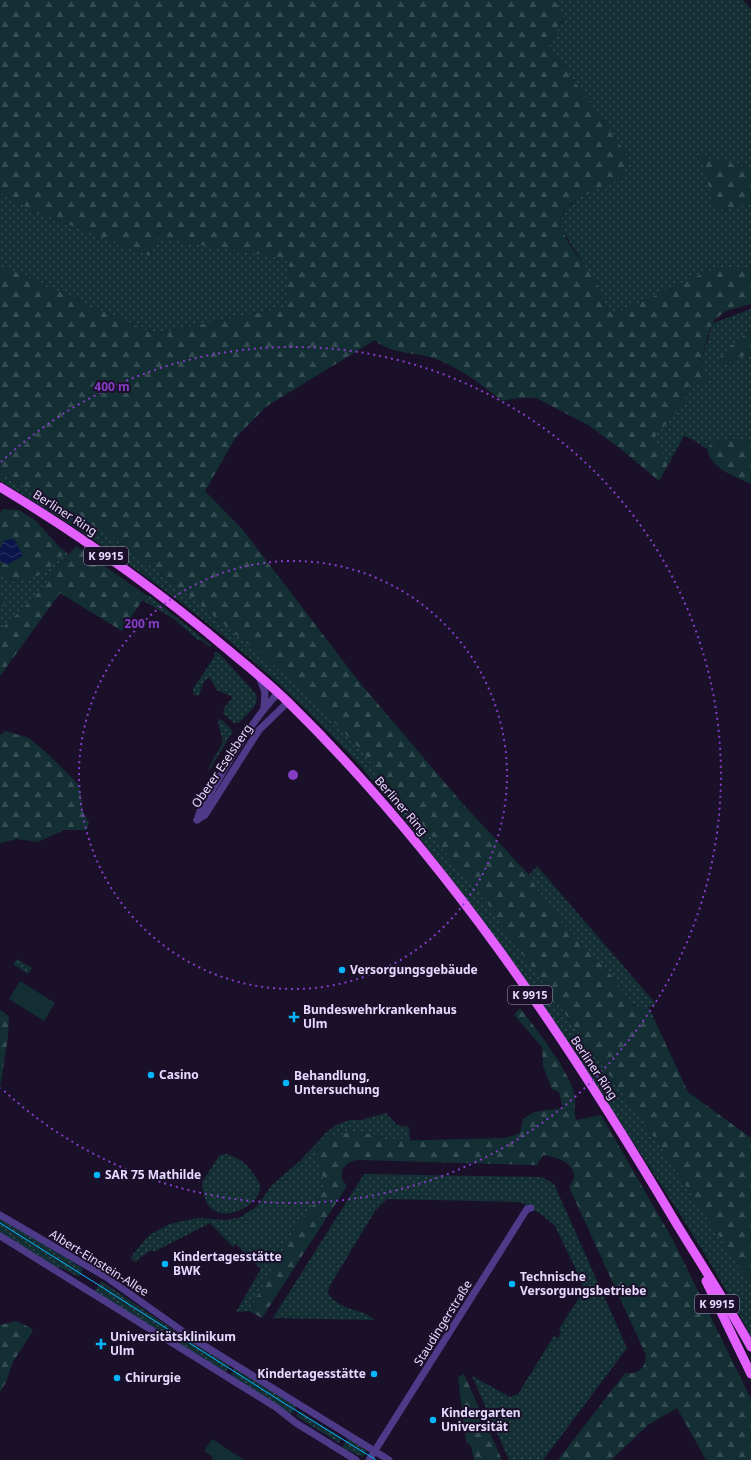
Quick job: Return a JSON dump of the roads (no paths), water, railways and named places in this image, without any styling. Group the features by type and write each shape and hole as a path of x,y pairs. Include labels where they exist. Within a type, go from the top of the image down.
{"main road":[{"name":"Berliner Ring","path":"0,487 62,525 153,590 207,632 288,702 355,772 422,849 484,929 555,1031 618,1125 751,1347"},
{"name":"Berliner Ring","path":"683,1234 751,1374"}],"street":[{"path":"259,676 265,692 264,708"},
{"name":"Oberer Eselsberg","path":"278,693 264,708 203,805 197,820 205,815 259,730 288,702"},
{"name":"Staudingerstraße","path":"369,1460 527,1209 531,1208"},
{"name":"Albert-Einstein-Allee","path":"0,1214 114,1283 189,1336 389,1460"},
{"path":"0,1236 252,1392 279,1409 296,1423 356,1460"}],"water":[{"path":"14,539 23,556 6,565 0,560 0,549 4,540"}],"tram line":[{"path":"0,1223 376,1460"}],"place":[{"name":"Versorgungsgebäude","path":"342,970"},
{"name":"Bundeswehrkrankenhaus Ulm","path":"294,1017"},
{"name":"Casino","path":"151,1075"},
{"name":"Behandlung, Untersuchung","path":"286,1083"},
{"name":"SAR 75 Mathilde","path":"97,1175"},
{"name":"Kindertagesstätte BWK","path":"165,1264"},
{"name":"Technische Versorgungsbetriebe","path":"512,1284"},
{"name":"Universitätsklinikum Ulm","path":"101,1344"},
{"name":"Kindertagesstätte","path":"374,1374"},
{"name":"Chirurgie","path":"117,1378"},
{"name":"Kindergarten Universität","path":"433,1420"}]}
